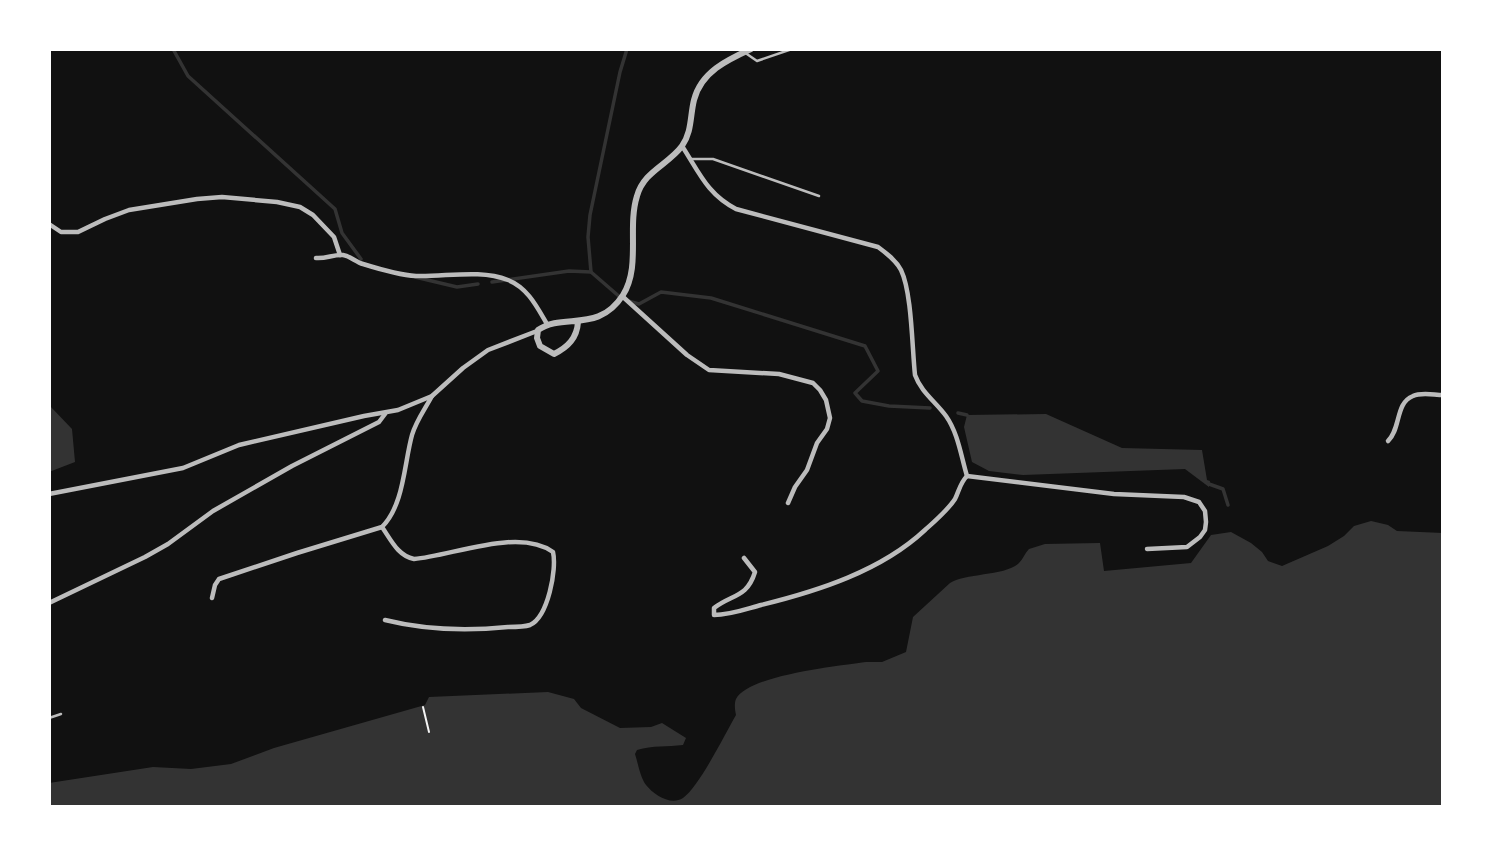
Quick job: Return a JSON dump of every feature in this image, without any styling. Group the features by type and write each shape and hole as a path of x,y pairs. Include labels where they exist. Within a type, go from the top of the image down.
{"street":[{"path":"212,598 219,579 382,527 388,522 396,502 415,425 432,396 488,350 547,324 578,322 603,315 622,296 631,277 632,223 637,195 648,175 682,146 691,127 694,100 699,86 716,68 751,49"},
{"path":"682,146 709,190 722,202 736,209 878,247 901,268 906,286 915,375 918,383 948,419 967,476"},
{"path":"49,224 61,232 78,232 129,210 197,199 222,197 277,202 300,207 313,215 334,237 340,255"},
{"path":"316,258 347,256 360,264 413,276 490,275 509,280 522,287 547,324"},
{"path":"622,296 687,355 709,370 779,374 813,383 820,390 826,400 830,418 827,429 817,443 807,470 788,503"},
{"path":"538,330 540,346 554,354 571,342 577,332 578,322"},
{"path":"1388,441 1394,436 1405,402 1415,395 1443,395"},
{"path":"49,494 183,468 239,446 385,413 432,396"},
{"path":"49,603 168,544 213,512 292,466 379,422 385,413"},
{"path":"967,476 1114,494 1184,497 1199,502 1205,511 1206,522 1200,537 1187,547 1147,549"},
{"path":"744,558 755,572 754,578 748,589 714,608 714,615 816,590 884,560 924,532 943,513 955,499 967,476"},
{"path":"382,527 408,558 422,559 497,543 527,543 547,547 553,552 555,564 546,602 540,616 530,625 493,629 437,629 385,620"}],"lane":[{"path":"744,52 757,61 792,49"},
{"path":"690,159 713,159 819,196"},
{"path":"49,718 61,713"}],"path":[{"path":"423,707 429,732"}],"shaded area":[{"path":"49,405 72,429 75,462 49,472"},
{"path":"1046,414 1122,448 1202,450 1209,487 1185,469 1023,475 989,471 972,462 964,427 967,415"},
{"path":"1371,521 1388,525 1397,531 1443,533 1443,807 49,807 49,783 153,767 191,769 231,764 274,748 425,705 429,697 548,692 574,699 581,708 620,728 651,727 662,723 686,738 683,745 643,748 635,754 642,778 649,789 668,800 678,800 689,792 711,760 736,715 736,699 744,691 795,673 882,662 906,652 913,617 950,583 965,577 1013,567 1029,549 1045,544 1100,543 1104,571 1191,563 1211,535 1231,532 1251,543 1268,561 1282,566 1328,546 1354,526"}],"waterway":[{"path":"173,49 188,76 335,209 342,233 361,259"},
{"path":"621,298 591,272 588,237 590,215 627,49"},
{"path":"492,282 569,271 591,272"},
{"path":"415,277 457,287 478,284"},
{"path":"628,301 639,304 661,292 711,298 865,346 878,371 855,393 862,401 889,406 930,408"},
{"path":"958,413 967,415"},
{"path":"1209,484 1223,489 1228,505"}]}
